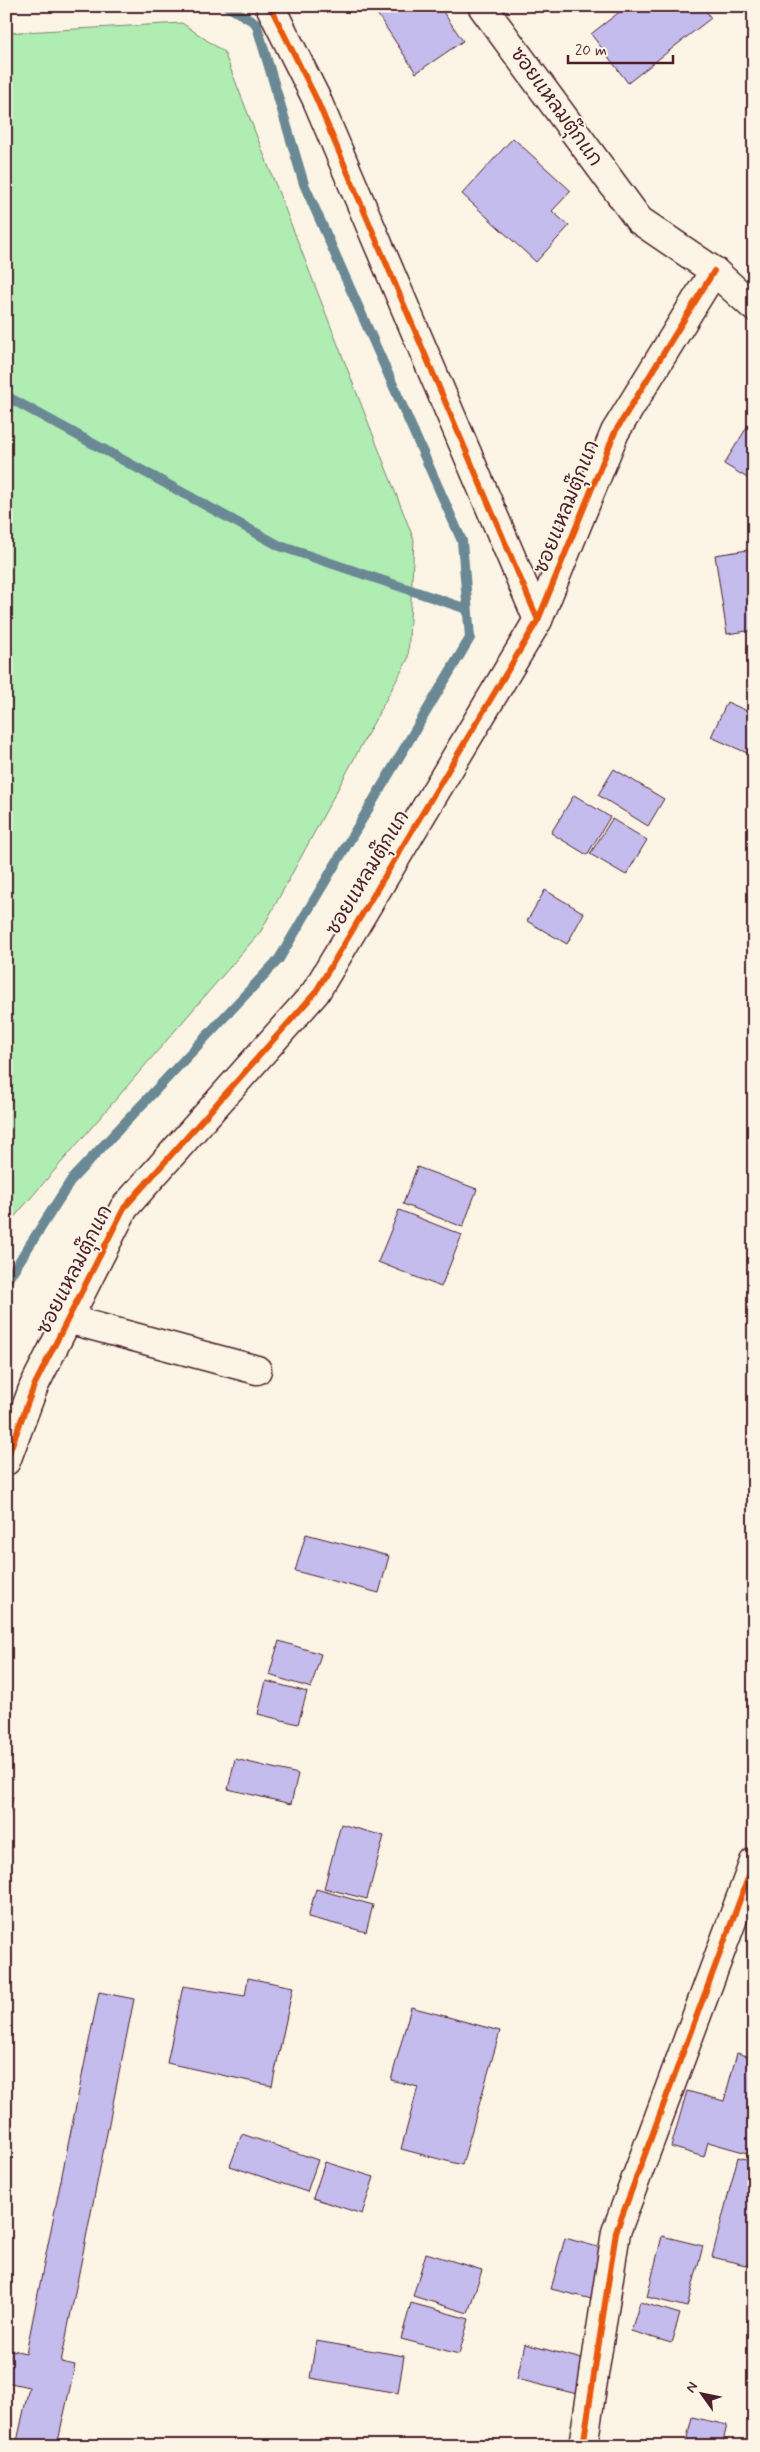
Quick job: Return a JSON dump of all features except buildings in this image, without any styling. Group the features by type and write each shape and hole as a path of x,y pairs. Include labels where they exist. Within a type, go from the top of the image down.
{"street":[{"path":"270,6 316,98 538,620"},
{"name":"ซอยแหลมตุ๊กแก","path":"6,1461 34,1386 124,1208 315,993 538,620 615,432 714,270 639,220 482,6"},
{"path":"714,270 754,307"},
{"path":"67,1319 257,1370"},
{"path":"583,2446 616,2232 754,1862"}],"green space":[{"path":"182,23 224,52 414,540 408,659 261,931 10,1222 6,1230 6,33"}],"waterway":[{"path":"6,1282 72,1179 279,959 470,638 462,541 304,184 256,23 227,6"},
{"path":"6,396 280,546 467,609"}],"cycle path":[{"path":"270,6 316,98 538,620"},
{"path":"6,1461 34,1386 124,1208 315,993 538,620 615,432 714,271"},
{"path":"583,2446 616,2232 754,1862"}]}
